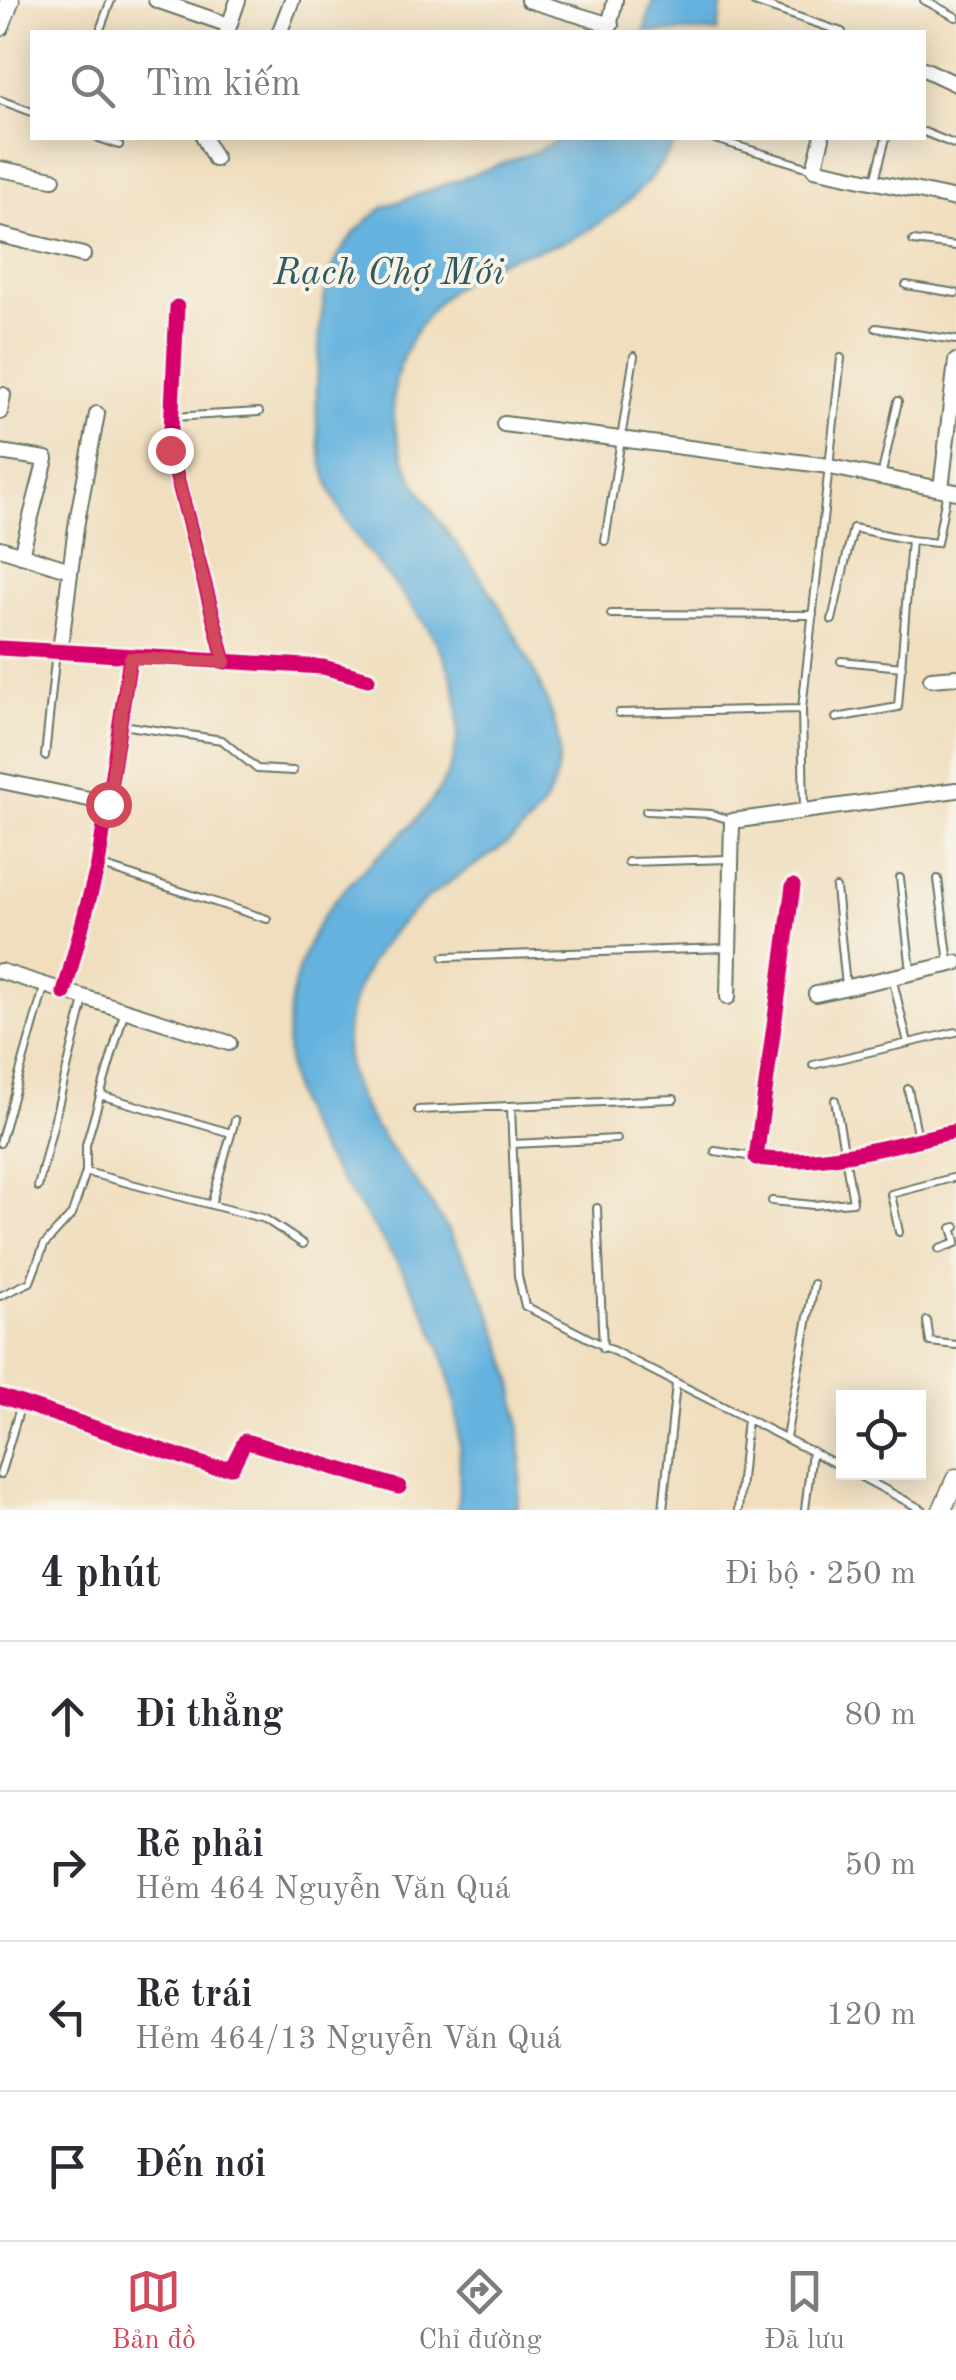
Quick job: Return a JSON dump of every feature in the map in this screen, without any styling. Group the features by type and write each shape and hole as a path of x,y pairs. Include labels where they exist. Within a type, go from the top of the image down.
{"main road":[{"path":"0,28 10,0"},
{"path":"942,1510 956,1478"}],"street":[{"path":"156,0 228,29 238,0"},
{"path":"280,30 292,0"},
{"path":"528,0 609,29 616,0"},
{"path":"926,70 956,84"},
{"path":"205,140 214,159"},
{"path":"821,140 814,169 956,199"},
{"path":"0,169 53,179"},
{"path":"0,235 83,255"},
{"path":"177,308 170,450 225,662"},
{"path":"504,424 832,467 948,490 956,361"},
{"path":"0,412 3,395"},
{"path":"58,650 97,414"},
{"path":"0,452 46,459 21,556"},
{"path":"0,548 70,570"},
{"path":"0,648 323,667 368,679"},
{"path":"64,993 98,865 130,658"},
{"path":"931,679 956,676"},
{"path":"1,781 108,804"},
{"path":"728,997 732,821 956,790"},
{"path":"793,886 756,1158 792,1162 844,1156 956,1130"},
{"path":"816,994 953,963"},
{"path":"0,971 229,1043"},
{"path":"0,1396 212,1467 232,1467 244,1441 399,1487"}],"lane":[{"path":"101,27 112,0"},
{"path":"924,0 956,18"},
{"path":"754,2 836,30"},
{"path":"0,100 30,111"},
{"path":"926,133 956,145"},
{"path":"105,140 120,145"},
{"path":"718,140 814,169"},
{"path":"874,183 885,140"},
{"path":"914,240 956,246"},
{"path":"906,285 956,293"},
{"path":"876,328 956,340"},
{"path":"605,541 634,356"},
{"path":"804,812 802,709 832,467 841,358"},
{"path":"881,478 898,402"},
{"path":"171,417 260,412"},
{"path":"832,620 852,528 937,543 948,490"},
{"path":"836,718 898,707 911,540"},
{"path":"611,614 812,614"},
{"path":"45,756 58,650"},
{"path":"840,661 902,668"},
{"path":"618,713 802,709"},
{"path":"121,725 222,740 257,769 293,770"},
{"path":"646,811 711,814 732,821"},
{"path":"628,862 729,860"},
{"path":"98,865 267,919"},
{"path":"900,878 912,973"},
{"path":"938,880 953,963"},
{"path":"836,888 846,987"},
{"path":"444,957 728,948"},
{"path":"892,977 908,1043"},
{"path":"0,1143 44,986"},
{"path":"38,1187 85,999"},
{"path":"0,1296 30,1282 44,1245 72,1214 86,1172 86,1145 124,1012"},
{"path":"813,1066 956,1032"},
{"path":"908,1089 918,1139"},
{"path":"100,1095 231,1133"},
{"path":"418,1110 674,1100"},
{"path":"772,1200 813,1205 852,1202 835,1100"},
{"path":"511,1107 518,1276 525,1306 836,1464"},
{"path":"211,1205 235,1120"},
{"path":"513,1144 617,1138"},
{"path":"716,1150 756,1158"},
{"path":"86,1172 264,1219 303,1244"},
{"path":"899,1232 891,1194 956,1177"},
{"path":"597,1208 603,1348"},
{"path":"939,1250 956,1242 952,1228 956,1227"},
{"path":"786,1438 814,1284"},
{"path":"927,1321 930,1342 956,1345"},
{"path":"663,1510 676,1384"},
{"path":"0,1475 21,1403"},
{"path":"738,1510 747,1419"},
{"path":"805,1510 812,1451"},
{"path":"867,1480 923,1510"}],"water":[{"path":"653,0 722,0 718,30 645,30"},
{"name":"Rạch Chợ Mới","path":"558,140 678,140 645,184 603,221 562,243 476,272 446,294 412,339 394,389 394,419 411,475 512,628 547,701 558,743 558,764 542,808 510,841 433,894 397,927 362,979 347,1031 349,1069 360,1101 465,1259 500,1338 512,1380 521,1466 517,1510 457,1510 458,1422 440,1346 383,1240 314,1140 298,1107 289,1070 291,1002 312,937 336,899 438,792 451,766 457,737 457,702 451,674 439,647 352,529 328,484 319,441 317,377 325,294 336,260 356,232 386,206"}],"cycle path":[{"path":"177,307 170,450 225,662"},
{"path":"0,648 323,667 368,679"},
{"path":"64,993 98,865 130,658"},
{"path":"793,886 756,1158 832,1157 956,1131"},
{"path":"0,1396 212,1467 232,1467 245,1441 399,1487"}],"route":[{"path":"108,804 130,658 225,662 170,450"}]}
